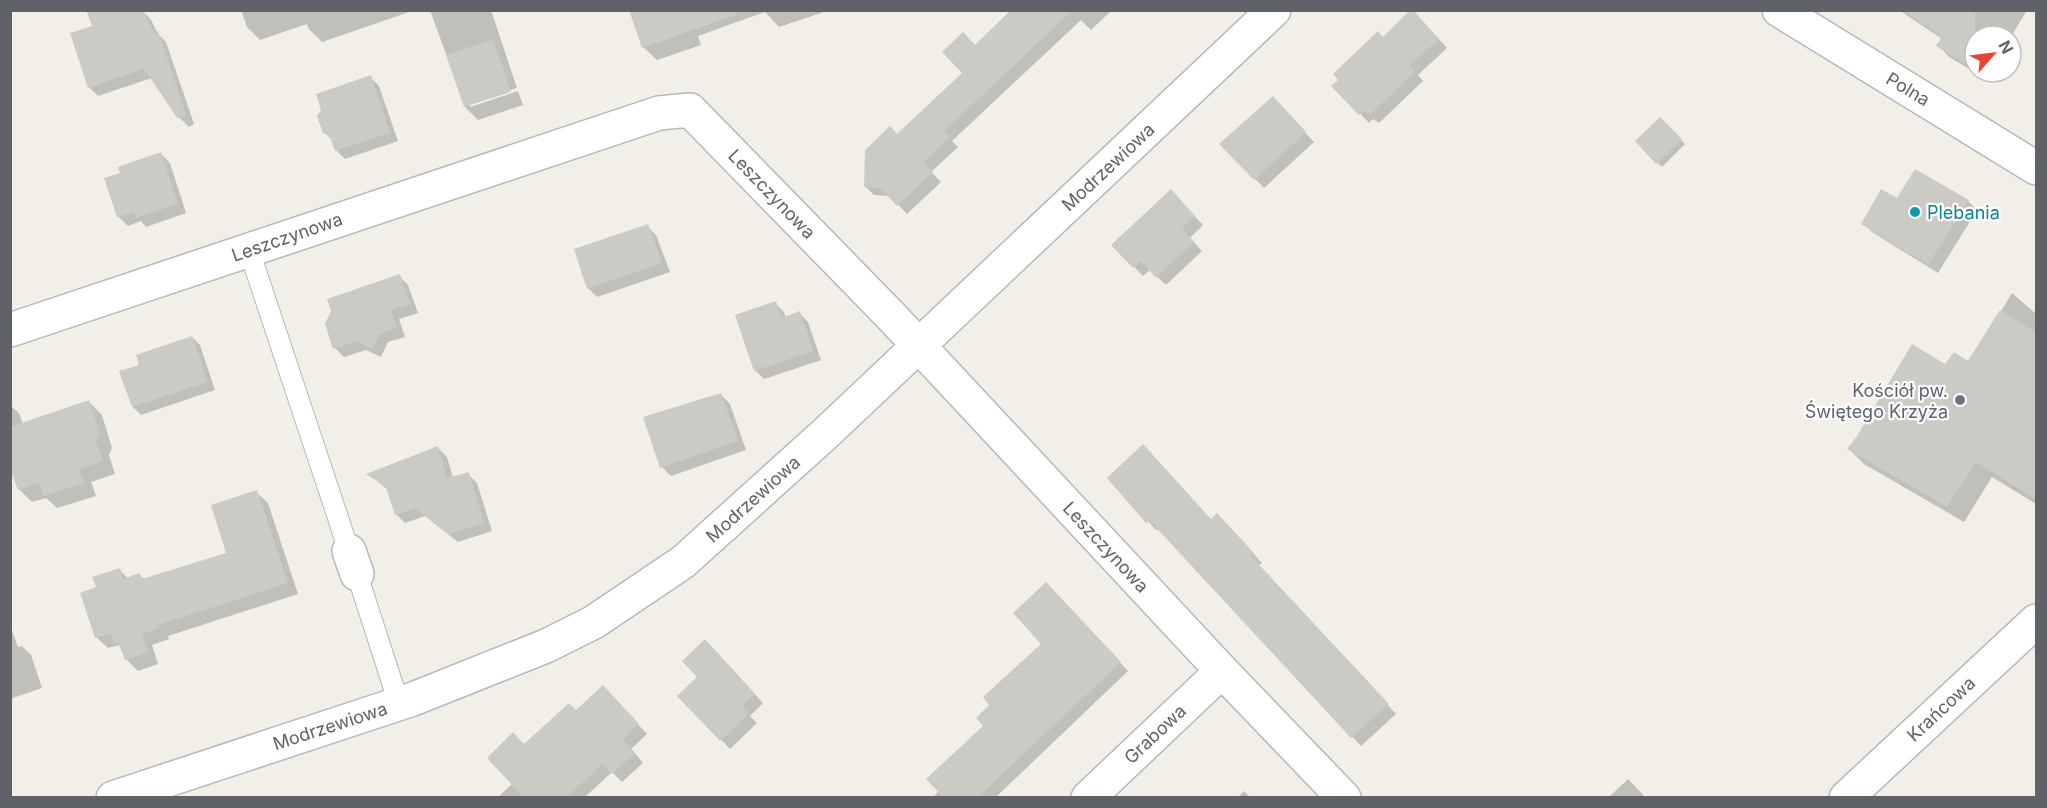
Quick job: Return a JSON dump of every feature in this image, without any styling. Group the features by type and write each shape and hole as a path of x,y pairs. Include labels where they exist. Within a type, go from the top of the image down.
{"street":[{"name":"Modrzewiowa","path":"113,798 157,791 399,704 546,646 594,622 684,562 918,346 1274,10"},
{"name":"Polna","path":"1779,10 2037,168"},
{"name":"Leszczynowa","path":"10,330 659,113 690,110 918,346 1344,798"},
{"name":"Krańcowa","path":"1846,798 2037,621"},
{"name":"Grabowa","path":"1088,798 1222,671"}],"lane":[{"path":"249,250 399,704"}],"building":[{"path":"86,10 143,10 154,33 158,31 186,115 178,119 144,69 88,88 70,33 92,26"},
{"path":"629,10 735,10 736,15 642,48"},
{"path":"1011,10 1073,10 944,131 950,137 924,162 933,172 897,206 880,188 864,187 865,150 890,126 897,134 962,73 942,52 963,32 975,45"},
{"path":"1410,10 1413,10 1439,39 1410,65 1415,71 1370,115 1364,111 1359,115 1331,86 1338,80 1333,74 1378,31 1383,37"},
{"path":"1903,10 1975,10 1975,24 1963,24 1963,62 1936,46 1942,37"},
{"path":"493,39 511,92 464,107 446,55"},
{"path":"371,75 390,133 335,151 329,134 323,133 317,116 321,110 316,94"},
{"path":"1273,96 1306,132 1254,180 1219,144"},
{"path":"1660,117 1682,139 1656,164 1635,141"},
{"path":"161,152 178,204 136,218 134,212 117,217 104,178 120,173 118,167"},
{"name":"Plebania","path":"1915,169 1969,200 1928,265 1861,224 1881,189 1897,198"},
{"path":"1171,189 1195,216 1182,228 1194,242 1156,278 1141,261 1133,268 1111,245"},
{"path":"648,224 662,263 587,289 574,249"},
{"path":"400,274 410,304 391,310 397,328 380,334 372,349 356,341 333,349 325,324 331,311 327,299"},
{"path":"776,301 781,318 800,311 813,351 754,371 735,315"},
{"name":"Kościół pw. Świętego Krzyża","path":"2000,310 2037,333 2037,500 1976,462 1947,507 1847,449 1912,344 1945,364 1954,352 1968,361"},
{"path":"192,336 208,382 132,407 119,371 139,365 136,355"},
{"path":"721,393 738,441 660,468 643,417"},
{"path":"89,400 100,435 96,441 103,461 79,469 84,483 43,496 39,483 18,490 10,469 10,427"},
{"path":"1143,444 1211,519 1217,513 1254,553 1251,556 1389,704 1351,738 1149,520 1146,523 1107,478"},
{"path":"438,446 447,478 469,472 484,523 448,534 415,508 395,515 386,487 366,474"},
{"path":"257,490 288,583 158,625 159,628 142,634 148,652 125,660 118,642 114,643 111,633 95,638 80,593 96,587 92,577 120,568 123,579 140,573 142,579 226,553 211,505"},
{"path":"1046,582 1121,662 977,798 944,798 926,779 983,726 976,718 989,705 983,697 1041,644 1013,613"},
{"path":"705,639 755,694 742,706 749,713 720,741 677,696 697,677 682,661"},
{"path":"603,685 639,724 623,739 635,753 612,774 602,764 566,798 524,798 487,758 513,732 524,744 569,703 576,710"}],"place":[{"name":"Plebania","path":"1915,212"},
{"name":"Kościół pw. Świętego Krzyża","path":"1960,400"}]}
